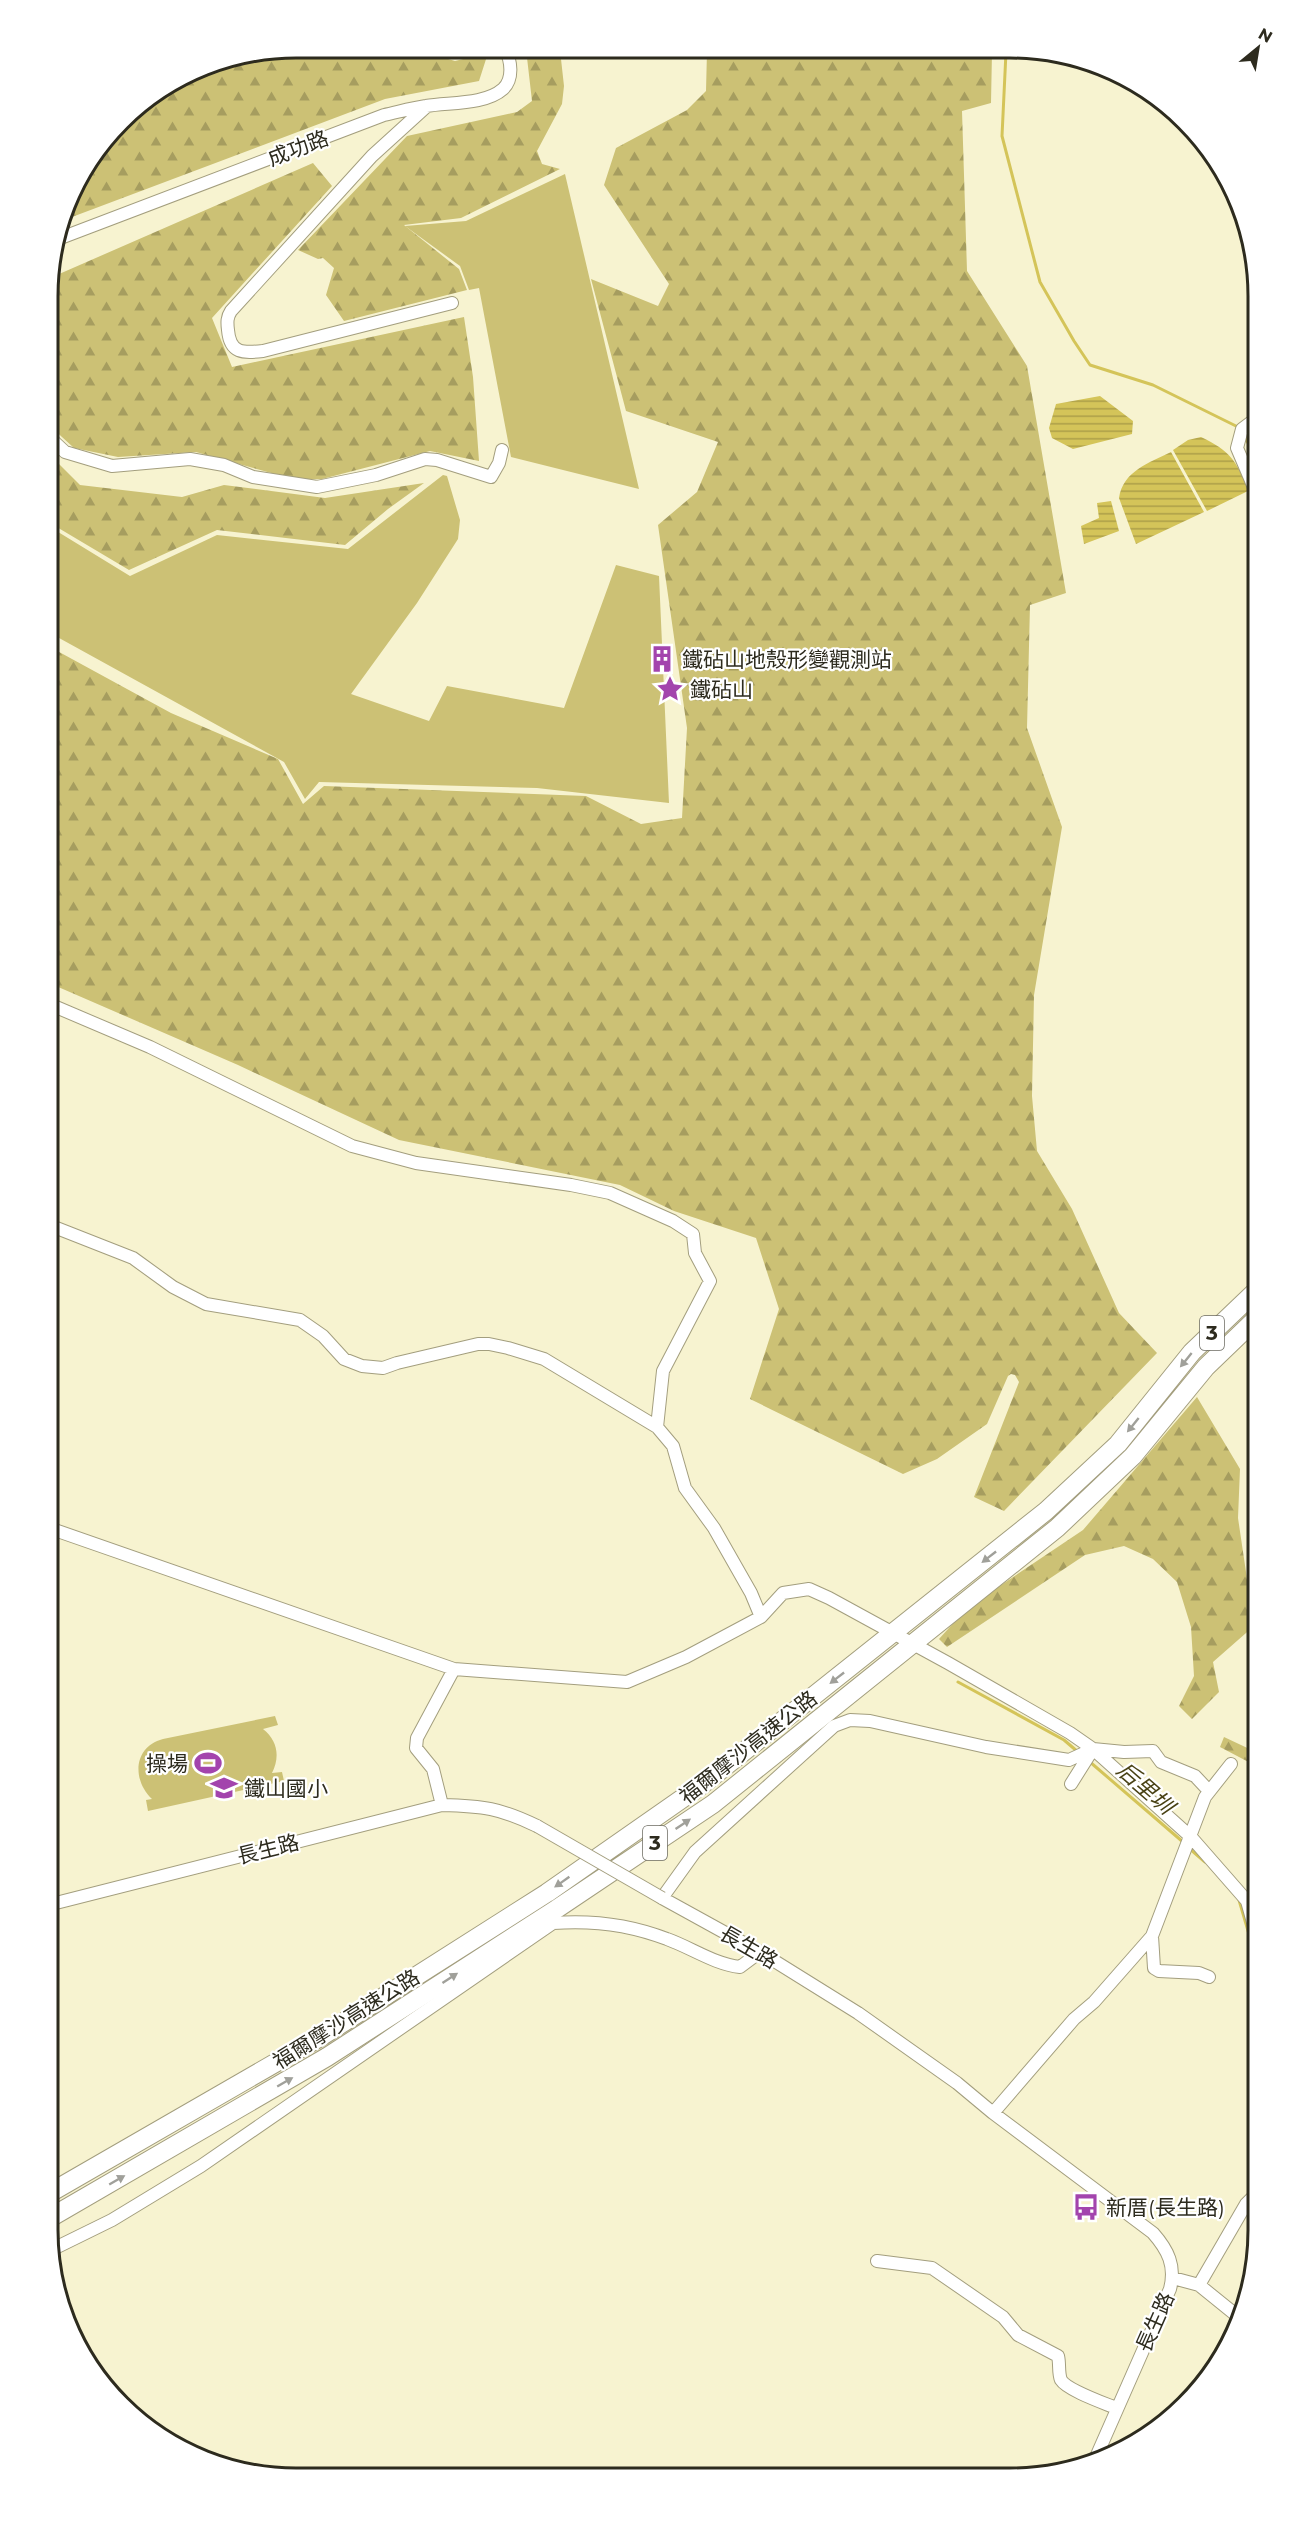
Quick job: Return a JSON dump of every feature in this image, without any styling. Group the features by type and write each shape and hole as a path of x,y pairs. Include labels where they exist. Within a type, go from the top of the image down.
{"highway":[{"name":"福爾摩沙高速公路","path":"58,2188 322,2036 547,1893 703,1784 1046,1511 1118,1444 1192,1352 1248,1299"},
{"name":"福爾摩沙高速公路","path":"58,2212 327,2057 555,1910 713,1804 1057,1528 1133,1456 1206,1366 1248,1326"}],"street":[{"name":"成功路","path":"67,236 384,115 483,98 502,90 510,75 509,58"},
{"path":"427,106 372,156 231,311 227,317 229,340 236,350 245,353 263,351 452,303"},
{"path":"1248,424 1242,429 1237,448 1248,474"},
{"path":"58,445 65,452 112,466 190,459 224,465 253,477 317,487 376,475 425,459 437,460 491,477 499,463 502,450"},
{"path":"58,1008 150,1047 352,1146 416,1163 571,1185 610,1193 673,1221 693,1234 695,1253 710,1281 663,1371 657,1427"},
{"path":"58,1229 133,1258 173,1287 207,1304 300,1320 322,1336 344,1359 362,1365 382,1368 489,1344 544,1359 657,1427 673,1446 685,1488 714,1528 751,1593 761,1617"},
{"path":"58,1531 454,1669 627,1682 687,1657 761,1617 783,1593 809,1589 948,1663 1070,1733 1093,1749 1191,1837 1248,1905"},
{"path":"442,1806 433,1769 416,1748 417,1738 454,1669"},
{"path":"662,1898 695,1852 834,1726 850,1720 870,1722 986,1748 1069,1760 1093,1749 1124,1752 1153,1751 1161,1762 1195,1776 1209,1791"},
{"path":"1071,1784 1093,1749"},
{"path":"993,2113 1074,2019 1094,2002 1152,1936 1209,1791 1231,1764"},
{"name":"長生路","path":"58,1902 442,1806 486,1806 511,1813 537,1826 760,1952 858,2013 957,2082 993,2113 1153,2233 1170,2254 1173,2278 1098,2451"},
{"path":"59,2246 112,2220 201,2166 553,1923 576,1922 627,1927 668,1939 727,1965 740,1967 760,1952"},
{"path":"1152,1936 1154,1968 1158,1971 1199,1973 1209,1977"},
{"path":"1173,2278 1199,2285 1248,2202"},
{"path":"877,2261 932,2268 1003,2317 1018,2335 1058,2356 1060,2378 1065,2385 1116,2408"},
{"name":"長生路","path":"1199,2285 1233,2312"}],"green space":[{"path":"296,58 445,58 455,61 467,58 486,58 479,81 385,99 72,217 90,177 128,128 177,90 220,71 250,63"},
{"path":"527,58 561,58 564,86 562,104 537,151 542,164 560,169 461,218 404,225 459,269 467,290 344,321 326,295 334,268 323,258 318,259 298,250 407,136 517,112 532,101"},
{"path":"707,58 992,58 991,103 962,111 967,271 1027,366 1066,593 1030,605 1027,728 1062,827 1034,995 1032,1096 1037,1151 1072,1209 1119,1313 1157,1353 1004,1511 974,1497 1019,1382 1015,1375 1008,1376 987,1424 937,1459 903,1474 750,1399 779,1309 756,1238 674,1211 620,1185 399,1140 238,1065 58,987 58,651 171,713 278,759 303,804 324,786 586,796 641,824 682,818 687,728 658,525 697,492 718,442 626,411 591,279 658,306 669,284 604,185 616,148 687,110 706,91"},
{"path":"313,163 332,186 212,318 232,367 464,317 473,377 479,461 430,451 322,479 293,479 196,452 118,457 74,448 58,433 60,274"},
{"path":"565,174 639,489 511,457 479,288 469,290 460,266 405,226 466,221"},
{"path":"58,463 80,485 182,497 224,485 325,498 424,483 345,545 217,530 129,570 58,528"},
{"path":"443,475 447,476 460,520 458,539 417,603 351,694 429,721 447,686 564,708 616,565 659,576 669,803 537,788 319,782 305,799 284,762 58,637 58,532 130,576 217,535 348,549"},
{"path":"1197,1397 1240,1469 1238,1518 1248,1586 1248,1631 1213,1662 1219,1692 1192,1719 1179,1706 1194,1676 1191,1627 1177,1582 1153,1559 1124,1546 1085,1555 947,1647 939,1639 967,1608 1083,1530"},
{"path":"275,1716 278,1725 263,1729 275,1744 277,1755 272,1773 282,1772 284,1781 148,1811 146,1800 152,1799 141,1783 139,1765 141,1756 153,1743"},
{"path":"1224,1737 1248,1748 1248,1762 1220,1747"}],"shaded area":[{"path":"1100,396 1133,421 1132,434 1073,449 1052,438 1049,428 1056,404"},
{"path":"1201,437 1219,447 1230,457 1248,488 1248,491 1207,511 1173,450 1188,440"},
{"path":"1171,452 1204,512 1136,544 1119,498 1121,489 1131,474"},
{"path":"1111,501 1119,531 1084,544 1081,526 1099,518 1097,503"}],"waterway":[{"path":"1006,58 1002,136 1040,282 1074,341 1090,365 1153,385 1238,427"},
{"path":"1245,438 1248,443"},
{"name":"后里圳","path":"958,1682 1064,1740 1078,1752"},
{"name":"后里圳","path":"1090,1762 1183,1842"},
{"name":"后里圳","path":"1190,1849 1205,1862"},
{"name":"后里圳","path":"1239,1900 1248,1931"}],"place":[{"name":"鐵砧山地殼形變觀測站","path":"662,659"},
{"name":"鐵砧山","path":"670,689"},
{"name":"操場","path":"208,1763"},
{"name":"鐵山國小","path":"224,1788"},
{"name":"新厝(長生路)","path":"1086,2207"}]}
